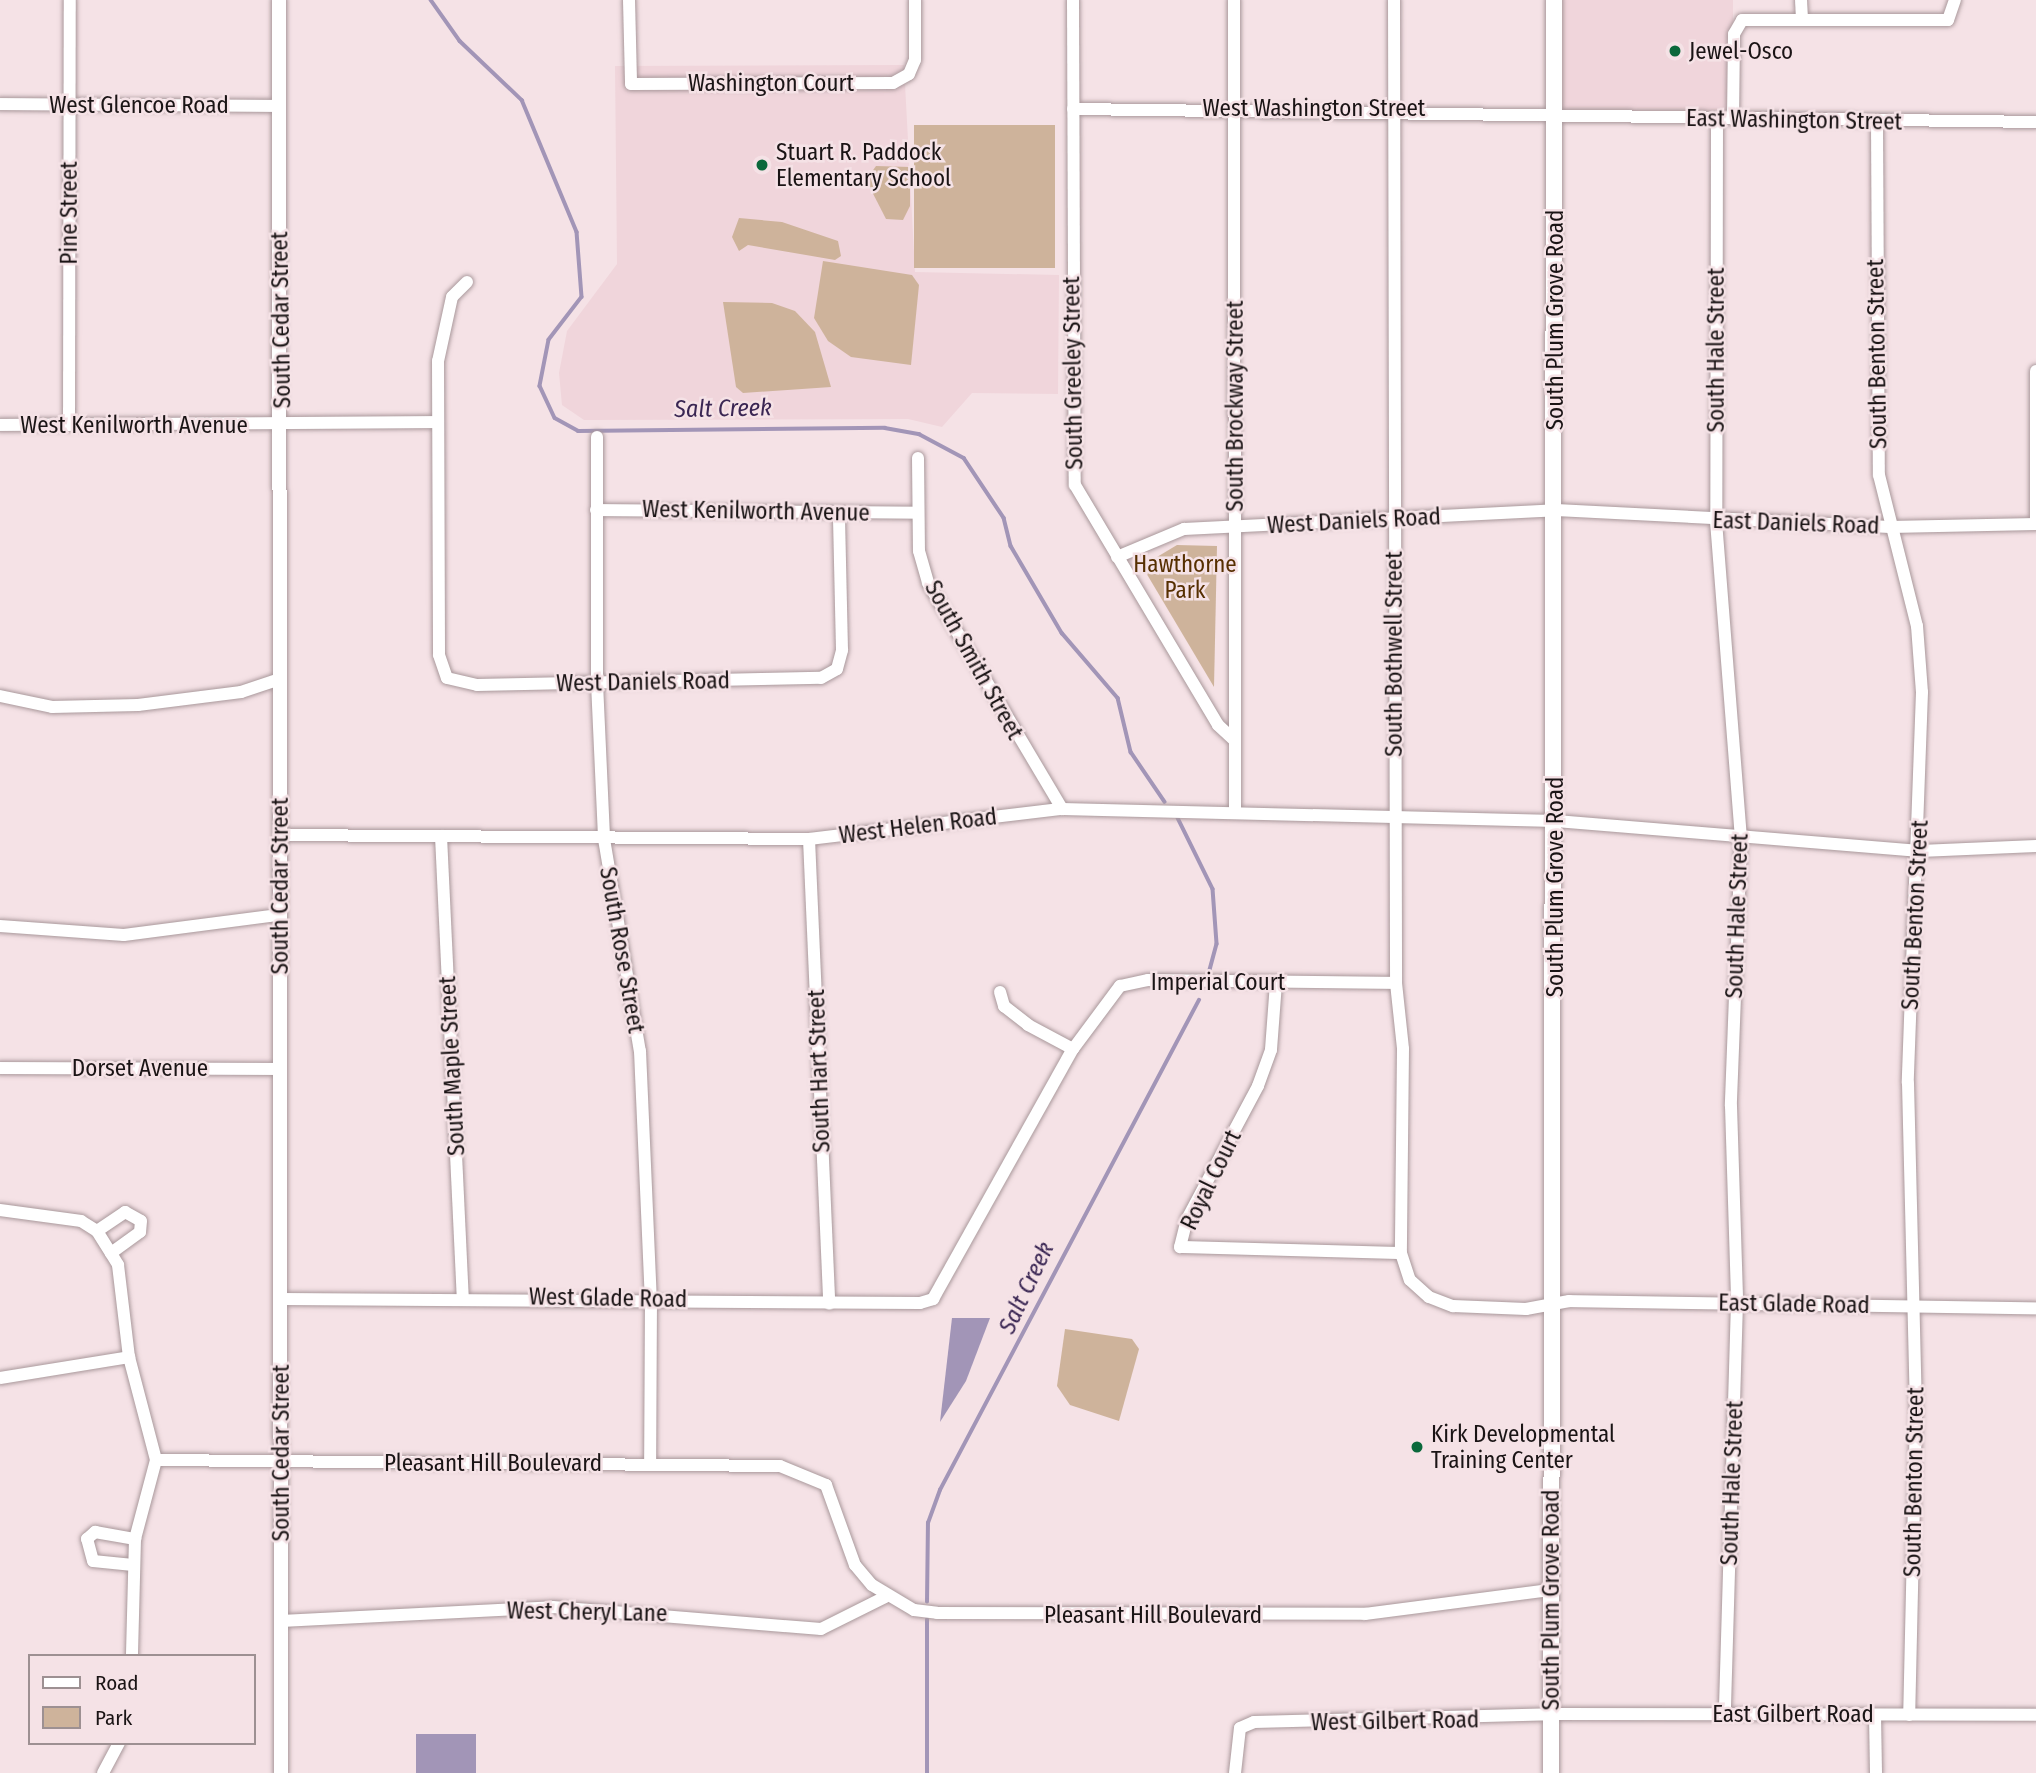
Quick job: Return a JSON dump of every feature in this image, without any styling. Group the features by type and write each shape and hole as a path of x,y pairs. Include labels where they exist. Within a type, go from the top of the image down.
{"main road":[{"name":"South Plum Grove Road","path":"1551,1773 1556,821 1554,0"}],"street":[{"name":"Pine Street","path":"69,425 70,0"},
{"name":"South Cedar Street","path":"279,0 282,425 279,915 281,1773"},
{"name":"Washington Court","path":"629,0 631,84 893,83 909,74 915,0"},
{"name":"South Greeley Street","path":"1073,0 1071,463 1080,494 1117,557 1218,725 1235,741"},
{"name":"South Brockway Street","path":"1234,0 1235,811"},
{"name":"South Bothwell Street","path":"1394,0 1395,819 1396,983 1403,1049 1401,1253 1410,1280 1429,1297 1453,1306 1526,1309 1552,1301"},
{"path":"1801,0 1802,18"},
{"path":"1733,119 1737,25 1749,18 1948,20 1955,0"},
{"name":"West Glencoe Road","path":"0,104 278,106"},
{"name":"West Washington Street","path":"1073,109 1234,107 1554,111"},
{"name":"East Washington Street","path":"1554,111 1573,119 2036,122"},
{"name":"South Hale Street","path":"1717,119 1716,521 1741,841 1731,1106 1737,1302 1726,1714"},
{"name":"South Benton Street","path":"1877,121 1875,400 1889,527 1919,644 1920,851 1908,1083 1915,1306 1909,1715"},
{"path":"437,422 438,361 452,297 467,282"},
{"path":"2036,371 2036,524"},
{"name":"West Kenilworth Avenue","path":"0,425 437,422"},
{"name":"West Daniels Road","path":"437,422 439,655 447,678 477,685 821,678 837,669 839,513"},
{"name":"South Rose Street","path":"597,437 597,682 604,839 640,1051 651,1298 650,1464"},
{"name":"South Smith Street","path":"918,458 917,513 928,583 1062,809"},
{"name":"West Kenilworth Avenue","path":"596,510 917,513"},
{"name":"West Daniels Road","path":"1117,557 1169,531 1556,510"},
{"name":"East Daniels Road","path":"1556,510 1716,521 1889,527 2036,524"},
{"path":"0,696 52,707 138,705 242,692 280,679"},
{"name":"West Helen Road","path":"281,835 809,839 1062,809 1235,811 1395,819 1556,821 1741,841 1920,851 2036,846"},
{"name":"South Maple Street","path":"441,836 463,1297"},
{"name":"South Hart Street","path":"809,839 829,1304"},
{"path":"0,926 124,935 279,915"},
{"name":"Imperial Court","path":"933,1299 1073,1049 1120,986 1148,980 1396,983"},
{"name":"Royal Court","path":"1276,983 1271,1050 1258,1086 1187,1219 1180,1247 1401,1253"},
{"path":"1000,992 1004,1006 1028,1026 1073,1049"},
{"name":"Dorset Avenue","path":"0,1068 281,1069"},
{"path":"0,1210 80,1221 97,1231 118,1265 129,1357 156,1460 135,1539 132,1654"},
{"path":"97,1231 125,1212 141,1221 140,1232 111,1253"},
{"name":"West Glade Road","path":"281,1299 651,1298 829,1304 933,1299"},
{"name":"East Glade Road","path":"1552,1301 2036,1308"},
{"path":"0,1378 129,1357"},
{"name":"Pleasant Hill Boulevard","path":"156,1460 780,1466 826,1485"},
{"path":"837,1476 826,1485 856,1565 885,1597"},
{"path":"133,1564 93,1561 87,1539 95,1532 135,1539"},
{"name":"Pleasant Hill Boulevard","path":"885,1597 937,1613 1302,1615 1390,1612 1551,1590"},
{"name":"West Cheryl Lane","path":"281,1621 553,1607 821,1629 885,1597"},
{"name":"East Gilbert Road","path":"1551,1714 2036,1715"},
{"name":"West Gilbert Road","path":"1235,1773 1240,1728 1551,1714"},
{"path":"1875,1714 1876,1773"},
{"path":"103,1773 118,1745"}],"shaded area":[{"path":"1554,0 1733,0 1733,111 1554,111"},
{"name":"Stuart R. Paddock Elementary School","path":"904,65 915,272 1059,275 1058,394 972,393 942,427 908,419 584,420 562,405 559,373 567,331 617,264 615,66"},
{"path":"952,1318 990,1318 966,1381 940,1422"},
{"path":"416,1734 476,1734 476,1773 416,1773"}],"green space":[{"path":"914,125 1055,125 1055,268 914,268"},
{"path":"876,166 910,167 910,206 903,220 886,219 866,180"},
{"path":"739,218 782,222 838,241 841,256 835,260 748,245 739,251 732,237"},
{"path":"823,261 912,275 919,285 911,365 851,357 828,341 814,318"},
{"path":"723,302 772,303 795,311 815,332 831,387 743,393 736,387"},
{"name":"Hawthorne Park","path":"1177,545 1217,546 1214,687 1142,566"},
{"path":"1065,1329 1132,1339 1139,1349 1119,1421 1070,1405 1057,1386"}],"waterway":[{"name":"Salt Creek","path":"431,0 460,41 522,100 577,232 582,297 549,340 540,386 555,418 578,431 885,428 919,434 964,458 1004,518 1011,546 1062,633 1118,698 1131,752 1165,802"},
{"name":"Salt Creek","path":"1178,818 1213,889 1217,944 1209,974"},
{"name":"Salt Creek","path":"927,1602 928,1523 940,1490 1199,1000"},
{"name":"Salt Creek","path":"927,1620 927,1773"}],"place":[{"name":"Jewel-Osco","path":"1675,51"},
{"name":"Stuart R. Paddock Elementary School","path":"762,165"},
{"name":"Kirk Developmental Training Center","path":"1417,1447"}]}
